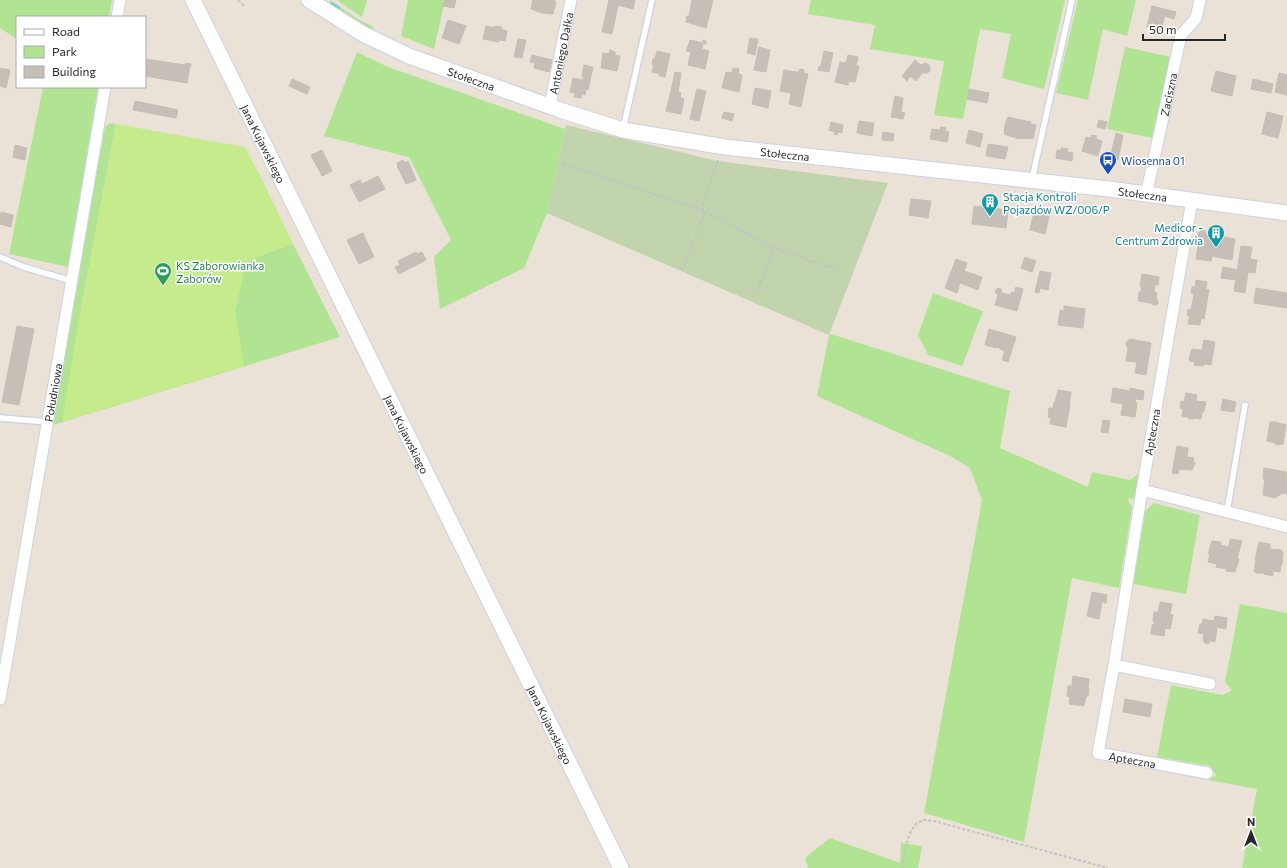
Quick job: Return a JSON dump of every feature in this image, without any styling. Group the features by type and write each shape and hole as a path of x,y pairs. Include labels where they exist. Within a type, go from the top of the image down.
{"main road":[{"name":"Jana Kujawskiego","path":"193,0 621,868"},
{"name":"Stołeczna","path":"309,0 357,30 391,48 427,63 622,130 725,147 1032,182 1109,189 1287,214"}],"street":[{"path":"117,16 120,0"},
{"name":"Antoniego Dałka","path":"550,106 570,0"},
{"name":"Zaciszna","path":"1146,194 1181,35 1196,18 1200,0"},
{"name":"Południowa","path":"0,699 105,88"},
{"name":"Apteczna","path":"1192,200 1098,753 1208,773"},
{"path":"1142,490 1287,527"},
{"path":"1114,665 1210,684"}],"lane":[{"path":"622,130 652,0"},
{"path":"1032,182 1072,0"},
{"path":"0,257 24,267 72,282"},
{"path":"1227,512 1245,405"},
{"path":"0,418 48,422"}],"path":[{"path":"238,0 244,6"},
{"path":"682,271 704,215 702,207 719,158"},
{"path":"564,164 703,210 774,248 835,269"},
{"path":"757,292 774,248"},
{"path":"902,868 911,830 916,824 924,820 934,821 1108,868"}],"green space":[{"path":"0,0 112,0 109,16 16,16 16,38 0,28"},
{"path":"330,0 361,21 374,27 368,30 329,4"},
{"path":"337,0 367,0 362,17"},
{"path":"408,0 445,0 434,49 401,36"},
{"path":"811,0 1065,0 1044,89 1002,78 1011,34 980,29 963,119 934,115 944,61 870,49 875,25 808,14"},
{"path":"1078,0 1136,0 1127,36 1103,29 1088,100 1056,93"},
{"path":"1125,47 1171,57 1153,138 1107,129"},
{"path":"357,52 388,67 565,129 547,213 524,268 440,309 434,257 451,240 409,157 324,136"},
{"path":"43,88 98,88 68,267 9,254"},
{"path":"110,123 116,124 77,331 258,172 340,337 53,425 54,411 105,127"},
{"name":"KS Zaborowianka Zaborów","path":"116,124 245,147 293,244 247,261 235,311 244,366 62,422 77,331"},
{"path":"566,125 718,161 888,183 829,335 547,213"},
{"path":"933,293 983,311 962,366 928,355 918,335"},
{"path":"831,334 1010,391 1000,448 1088,487 1092,472 1130,480 1139,474 1135,499 1127,498 1132,507 1119,588 1072,578 1024,842 924,813 982,500 970,468 950,456 817,396 829,335"},
{"path":"1154,503 1200,515 1186,594 1133,584 1145,511"},
{"path":"1240,604 1287,613 1287,868 1242,868 1257,789 1208,780 1216,775 1210,766 1157,757 1171,685 1223,695 1232,690 1225,682"},
{"path":"830,838 900,863 901,843 922,846 918,868 808,868 805,858"}],"building":[{"path":"445,0 456,0 454,8 443,6"},
{"path":"533,0 545,0 542,13 531,9"},
{"path":"545,0 554,0 556,2 553,14 542,13"},
{"path":"609,0 635,0 633,9 618,5 612,34 602,32"},
{"path":"692,0 713,0 706,28 686,22 687,16 689,16"},
{"path":"1152,6 1176,12 1174,19 1165,16 1161,33 1147,27"},
{"path":"448,20 466,26 459,44 442,38"},
{"path":"486,26 495,28 495,26 502,27 501,29 507,31 505,41 499,40 499,42 483,39"},
{"path":"750,38 758,39 755,55 747,53"},
{"path":"518,39 526,40 522,58 514,57"},
{"path":"690,40 703,43 702,49 709,51 705,69 688,65 691,52 686,52"},
{"path":"759,47 770,50 766,72 754,70"},
{"path":"610,50 615,52 615,55 620,56 617,71 601,68 603,53 609,54"},
{"path":"657,51 670,54 665,77 659,76 660,74 652,72 654,65 652,65 653,59 655,59"},
{"path":"824,51 833,53 829,72 818,70 819,66 821,66"},
{"path":"532,55 552,60 549,72 534,68 535,63 530,62"},
{"path":"848,55 858,57 856,66 859,66 855,82 849,81 848,85 835,82 840,62 846,63"},
{"path":"146,59 185,65 186,63 191,64 187,83 146,76"},
{"path":"915,60 921,65 926,63 930,66 930,70 928,73 922,73 916,81 910,76 907,81 902,76"},
{"path":"584,65 593,67 588,90 586,89 585,95 582,94 581,98 574,97 575,93 570,92 573,78 583,80 584,78 582,76"},
{"path":"0,68 10,70 8,79 0,77"},
{"path":"733,68 739,69 738,74 742,75 739,92 722,88 726,72 732,73"},
{"path":"800,69 804,70 804,73 808,74 805,87 793,85 796,72 799,72"},
{"path":"784,70 796,72 791,93 780,91"},
{"path":"1216,71 1236,76 1232,96 1211,91"},
{"path":"675,72 681,73 678,93 671,91"},
{"path":"1279,73 1287,75 1287,95 1275,92"},
{"path":"0,77 8,79 6,88 0,86"},
{"path":"292,79 310,87 307,94 289,86"},
{"path":"1253,79 1273,84 1271,93 1251,89"},
{"path":"793,85 805,87 801,107 789,104"},
{"path":"755,88 771,91 768,108 752,104"},
{"path":"697,89 706,91 699,121 690,119"},
{"path":"969,89 989,93 987,103 967,99"},
{"path":"671,91 681,93 680,98 684,99 681,114 666,111"},
{"path":"895,96 903,98 901,112 905,113 903,119 891,117"},
{"path":"135,101 178,110 176,118 133,110"},
{"path":"724,112 734,114 732,121 722,118"},
{"path":"1267,112 1283,116 1278,138 1262,134"},
{"path":"1008,117 1031,122 1030,124 1036,125 1033,139 1019,139 1004,134"},
{"path":"1099,120 1107,122 1105,129 1097,127"},
{"path":"859,121 874,123 872,136 857,133"},
{"path":"831,122 843,125 842,133 838,132 837,135 834,134 835,132 829,130"},
{"path":"941,127 946,128 945,131 949,132 947,142 930,139 932,129 940,130"},
{"path":"969,130 983,134 980,147 966,143"},
{"path":"883,132 894,134 893,141 882,140"},
{"path":"1116,133 1123,135 1118,160 1110,158"},
{"path":"1092,135 1097,136 1096,139 1102,141 1098,156 1082,151 1086,137 1091,138"},
{"path":"988,144 1008,147 1005,159 986,156"},
{"path":"15,145 27,148 25,160 13,157"},
{"path":"1061,148 1068,149 1067,152 1073,153 1072,161 1056,158 1057,150 1061,151"},
{"path":"322,150 332,171 322,176 311,155"},
{"path":"403,160 405,163 408,161 416,180 406,184 397,166 397,163"},
{"path":"378,176 385,189 359,202 350,185 360,180 362,184"},
{"path":"911,199 931,201 928,218 909,215"},
{"name":"Stacja Kontroli Pojazdów WZ/006/P","path":"974,206 1008,210 1006,228 972,224"},
{"path":"1035,208 1050,212 1045,234 1030,230"},
{"path":"1,212 13,215 11,227 0,224"},
{"name":"Medicor - Centrum Zdrowia","path":"1202,230 1205,231 1206,234 1235,239 1232,260 1212,256 1211,261 1196,259 1199,238 1198,233"},
{"path":"363,233 374,257 359,264 347,240"},
{"path":"1241,246 1252,247 1250,259 1257,260 1255,273 1248,272 1245,293 1234,291"},
{"path":"416,252 417,254 422,252 426,260 399,274 395,267 400,265 398,261"},
{"path":"1025,257 1036,261 1032,272 1021,268"},
{"path":"956,259 967,263 964,271 982,277 978,290 960,283 957,293 945,288"},
{"path":"1223,267 1237,270 1236,280 1221,278"},
{"path":"1040,271 1051,273 1048,290 1040,288 1039,293 1035,292"},
{"path":"1142,274 1159,277 1158,285 1155,284 1154,292 1157,293 1156,298 1158,304 1153,305 1151,303 1138,301 1139,292 1141,292 1142,287 1140,287"},
{"path":"1196,280 1207,282 1206,289 1209,290 1204,319 1201,318 1200,325 1188,324 1190,316 1187,316 1188,309 1191,310 1194,294 1191,293 1192,287 1195,287"},
{"path":"1016,287 1023,289 1017,311 995,305 998,295 995,292 998,288 1001,289 1002,293 1010,295 1011,292 1014,293"},
{"path":"1256,288 1287,293 1287,308 1254,303"},
{"path":"1064,306 1085,309 1083,328 1058,325 1060,310 1064,311"},
{"path":"17,326 34,329 19,405 2,402"},
{"path":"989,329 1016,337 1008,362 1002,360 1005,351 1000,348 985,345"},
{"path":"1130,339 1151,343 1146,375 1135,373 1137,362 1126,361 1128,348 1126,342"},
{"path":"1204,340 1215,342 1211,365 1194,365 1195,362 1190,361 1189,359 1192,349 1202,350"},
{"path":"1113,388 1130,391 1130,388 1144,391 1143,400 1136,399 1135,402 1137,403 1135,417 1121,415 1123,404 1111,402"},
{"path":"1058,390 1071,392 1066,427 1050,424 1051,418 1048,417 1049,408 1053,408"},
{"path":"1186,393 1197,395 1196,401 1206,402 1201,419 1189,419 1188,417 1182,416 1183,409 1180,408 1181,401 1184,402"},
{"path":"1223,399 1236,402 1234,412 1221,410"},
{"path":"1103,420 1110,421 1108,433 1101,432"},
{"path":"1270,422 1286,425 1283,444 1276,445 1275,443 1267,441"},
{"path":"1177,446 1188,448 1187,457 1194,458 1193,461 1195,463 1192,470 1179,469 1178,474 1172,473"},
{"path":"1264,468 1286,472 1287,494 1282,493 1275,498 1263,495 1265,479 1263,479"},
{"path":"1230,539 1242,541 1235,572 1226,571 1227,569 1216,567 1217,564 1208,562 1210,554 1208,554 1212,541 1221,542 1220,545 1229,547"},
{"path":"1259,542 1270,544 1270,549 1281,550 1283,552 1280,572 1273,571 1273,576 1264,573 1256,573 1254,571"},
{"path":"1092,592 1107,595 1106,603 1102,602 1099,619 1087,616"},
{"path":"1160,602 1172,604 1170,614 1173,615 1170,629 1165,628 1164,636 1151,634 1152,625 1154,625 1154,612 1158,612"},
{"path":"1215,616 1227,618 1226,629 1217,627 1215,642 1210,641 1208,644 1203,640 1204,634 1198,633 1200,624 1202,624 1203,619 1214,621"},
{"path":"1073,676 1089,679 1088,696 1086,696 1084,706 1069,704 1070,697 1067,696 1068,686 1072,686"},
{"path":"1125,699 1152,704 1150,717 1123,712"}],"waterway":[{"path":"332,4 338,8"}],"place":[{"name":"Wiosenna 01","path":"1108,175"},
{"name":"Stacja Kontroli Pojazdów WZ/006/P","path":"990,217"},
{"name":"Medicor - Centrum Zdrowia","path":"1216,248"},
{"name":"KS Zaborowianka Zaborów","path":"163,286"}]}
